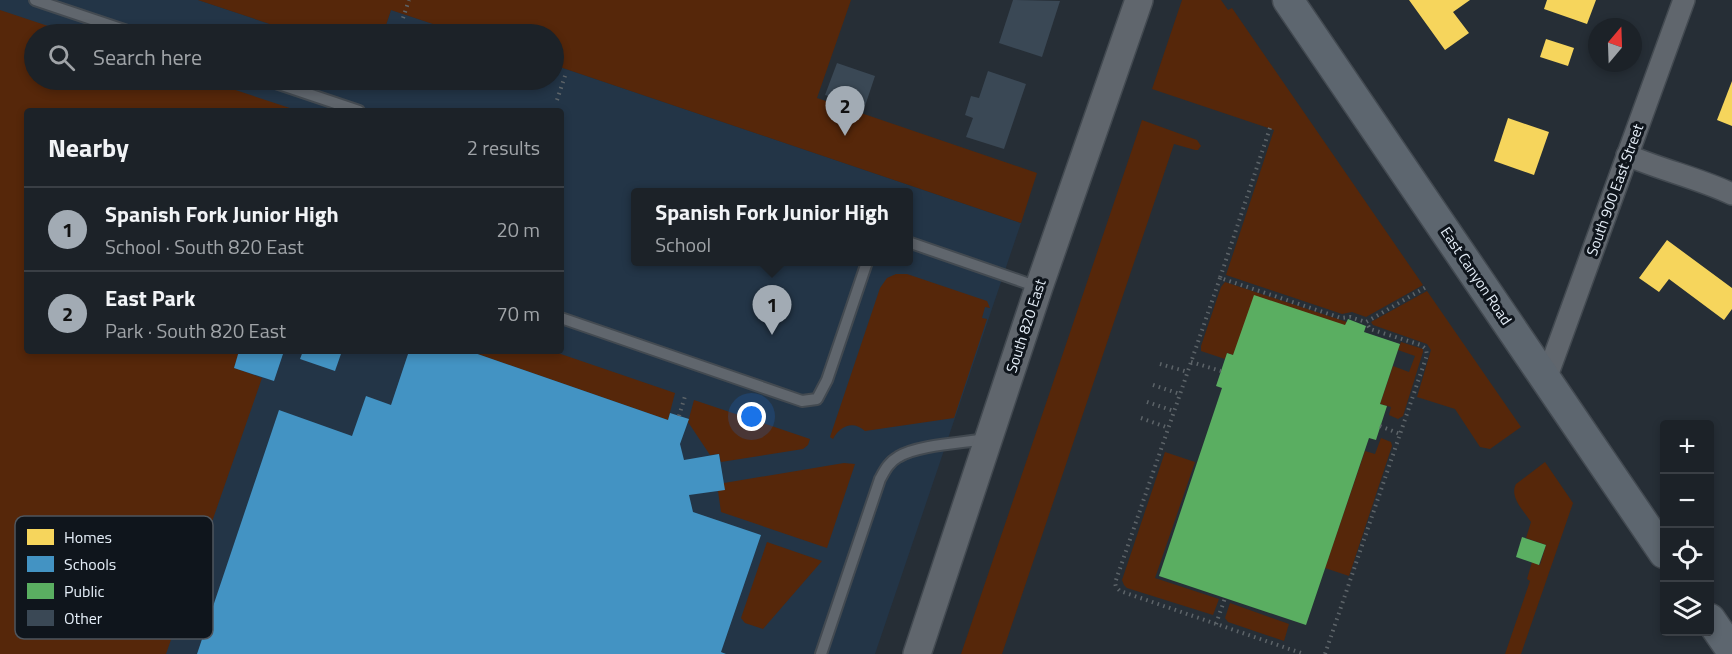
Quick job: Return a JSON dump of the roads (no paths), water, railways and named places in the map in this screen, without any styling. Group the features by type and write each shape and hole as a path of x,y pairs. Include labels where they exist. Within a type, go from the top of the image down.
{"main road":[{"name":"East Canyon Road","path":"1288,0 1660,546"},
{"path":"1714,625 1732,651"}],"street":[{"name":"South 820 East","path":"917,654 1039,287 1139,0"},
{"name":"South 900 East Street","path":"1546,379 1684,0"},
{"path":"1627,155 1732,194"}],"lane":[{"path":"35,0 106,24"},
{"path":"297,90 350,108"},
{"path":"913,243 1039,287"},
{"path":"564,319 802,401 817,399 827,380 865,266"},
{"path":"821,654 880,479 887,467 897,457 910,451 989,439"}],"place":[{"name":"East Park","path":"845,136"},
{"name":"Spanish Fork Junior High","path":"772,335"}]}
